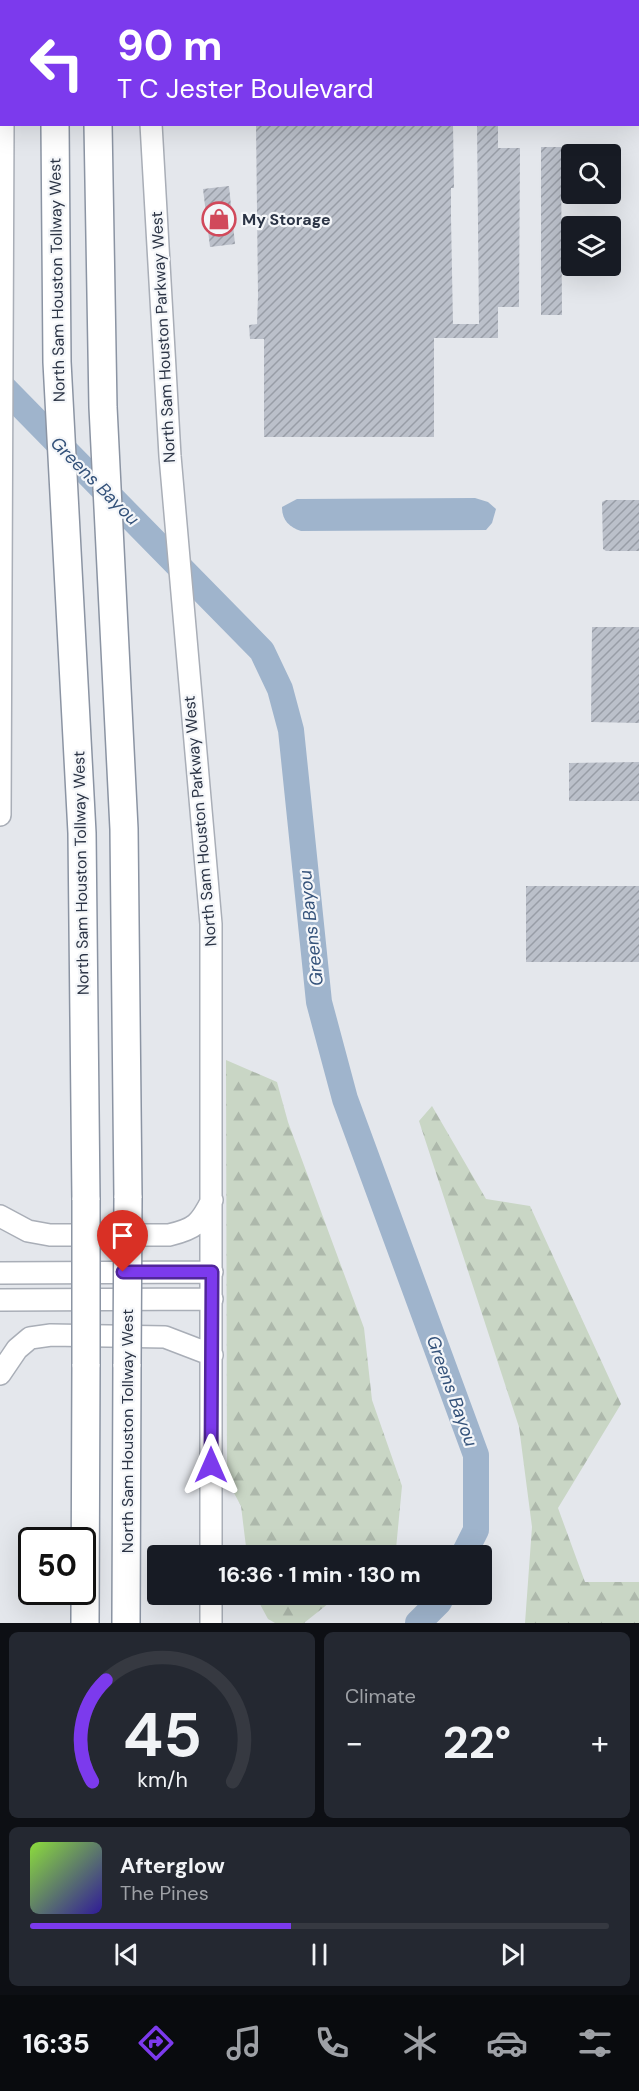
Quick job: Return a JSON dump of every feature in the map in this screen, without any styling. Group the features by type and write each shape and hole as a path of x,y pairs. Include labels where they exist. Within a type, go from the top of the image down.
{"highway":[{"name":"North Sam Houston Tollway West","path":"55,126 57,362 82,833 86,1200 85,1623"},
{"name":"North Sam Houston Tollway West","path":"98,126 103,407 124,830 128,1198 126,1623"}],"main road":[{"path":"0,815 3,126"},
{"name":"North Sam Houston Parkway West","path":"151,126 170,456 211,924 211,1545"},
{"path":"0,1216 28,1231 50,1235 169,1235 188,1231 202,1220 212,1200"},
{"path":"0,1273 212,1272"},
{"path":"0,1300 212,1299"},
{"path":"0,1374 17,1349 30,1338 51,1335 165,1336 212,1355"},
{"path":"211,1605 211,1623"}],"green space":[{"path":"226,1060 277,1082 288,1122 364,1328 372,1400 402,1486 396,1545 246,1545 241,1506 227,1480"},
{"path":"432,1106 486,1199 530,1206 621,1404 558,1508 585,1582 639,1582 639,1623 525,1623 532,1527 519,1427 419,1121"},
{"path":"260,1605 326,1605 304,1623 275,1623 268,1619"}],"water":[{"path":"475,498 488,502 496,509 492,523 486,530 301,531 287,522 283,516 282,507 297,499"}],"building":[{"path":"256,126 453,126 454,188 451,188 453,324 479,324 477,126 498,126 498,148 520,148 519,307 498,307 498,338 434,338 434,437 264,437 264,339 250,339 249,325 257,324"},
{"path":"541,147 561,147 562,315 541,315"},
{"path":"229,186 235,244 210,247 203,189"},
{"path":"639,500 639,551 606,551 603,549 602,502"},
{"path":"592,627 639,627 639,723 591,722"},
{"path":"639,762 639,801 569,801 569,763"},
{"path":"526,886 639,886 639,962 526,962"}],"waterway":[{"name":"Greens Bayou","path":"0,384 262,651 280,689 291,730 319,1002 345,1099 476,1455 476,1530 468,1545"},
{"name":"Greens Bayou","path":"418,1623 436,1605"},
{"name":"Greens Bayou","path":"428,1613 429,1623"}],"place":[{"name":"My Storage","path":"219,219"}],"route":[{"path":"123,1272 212,1272 211,1465"}]}
